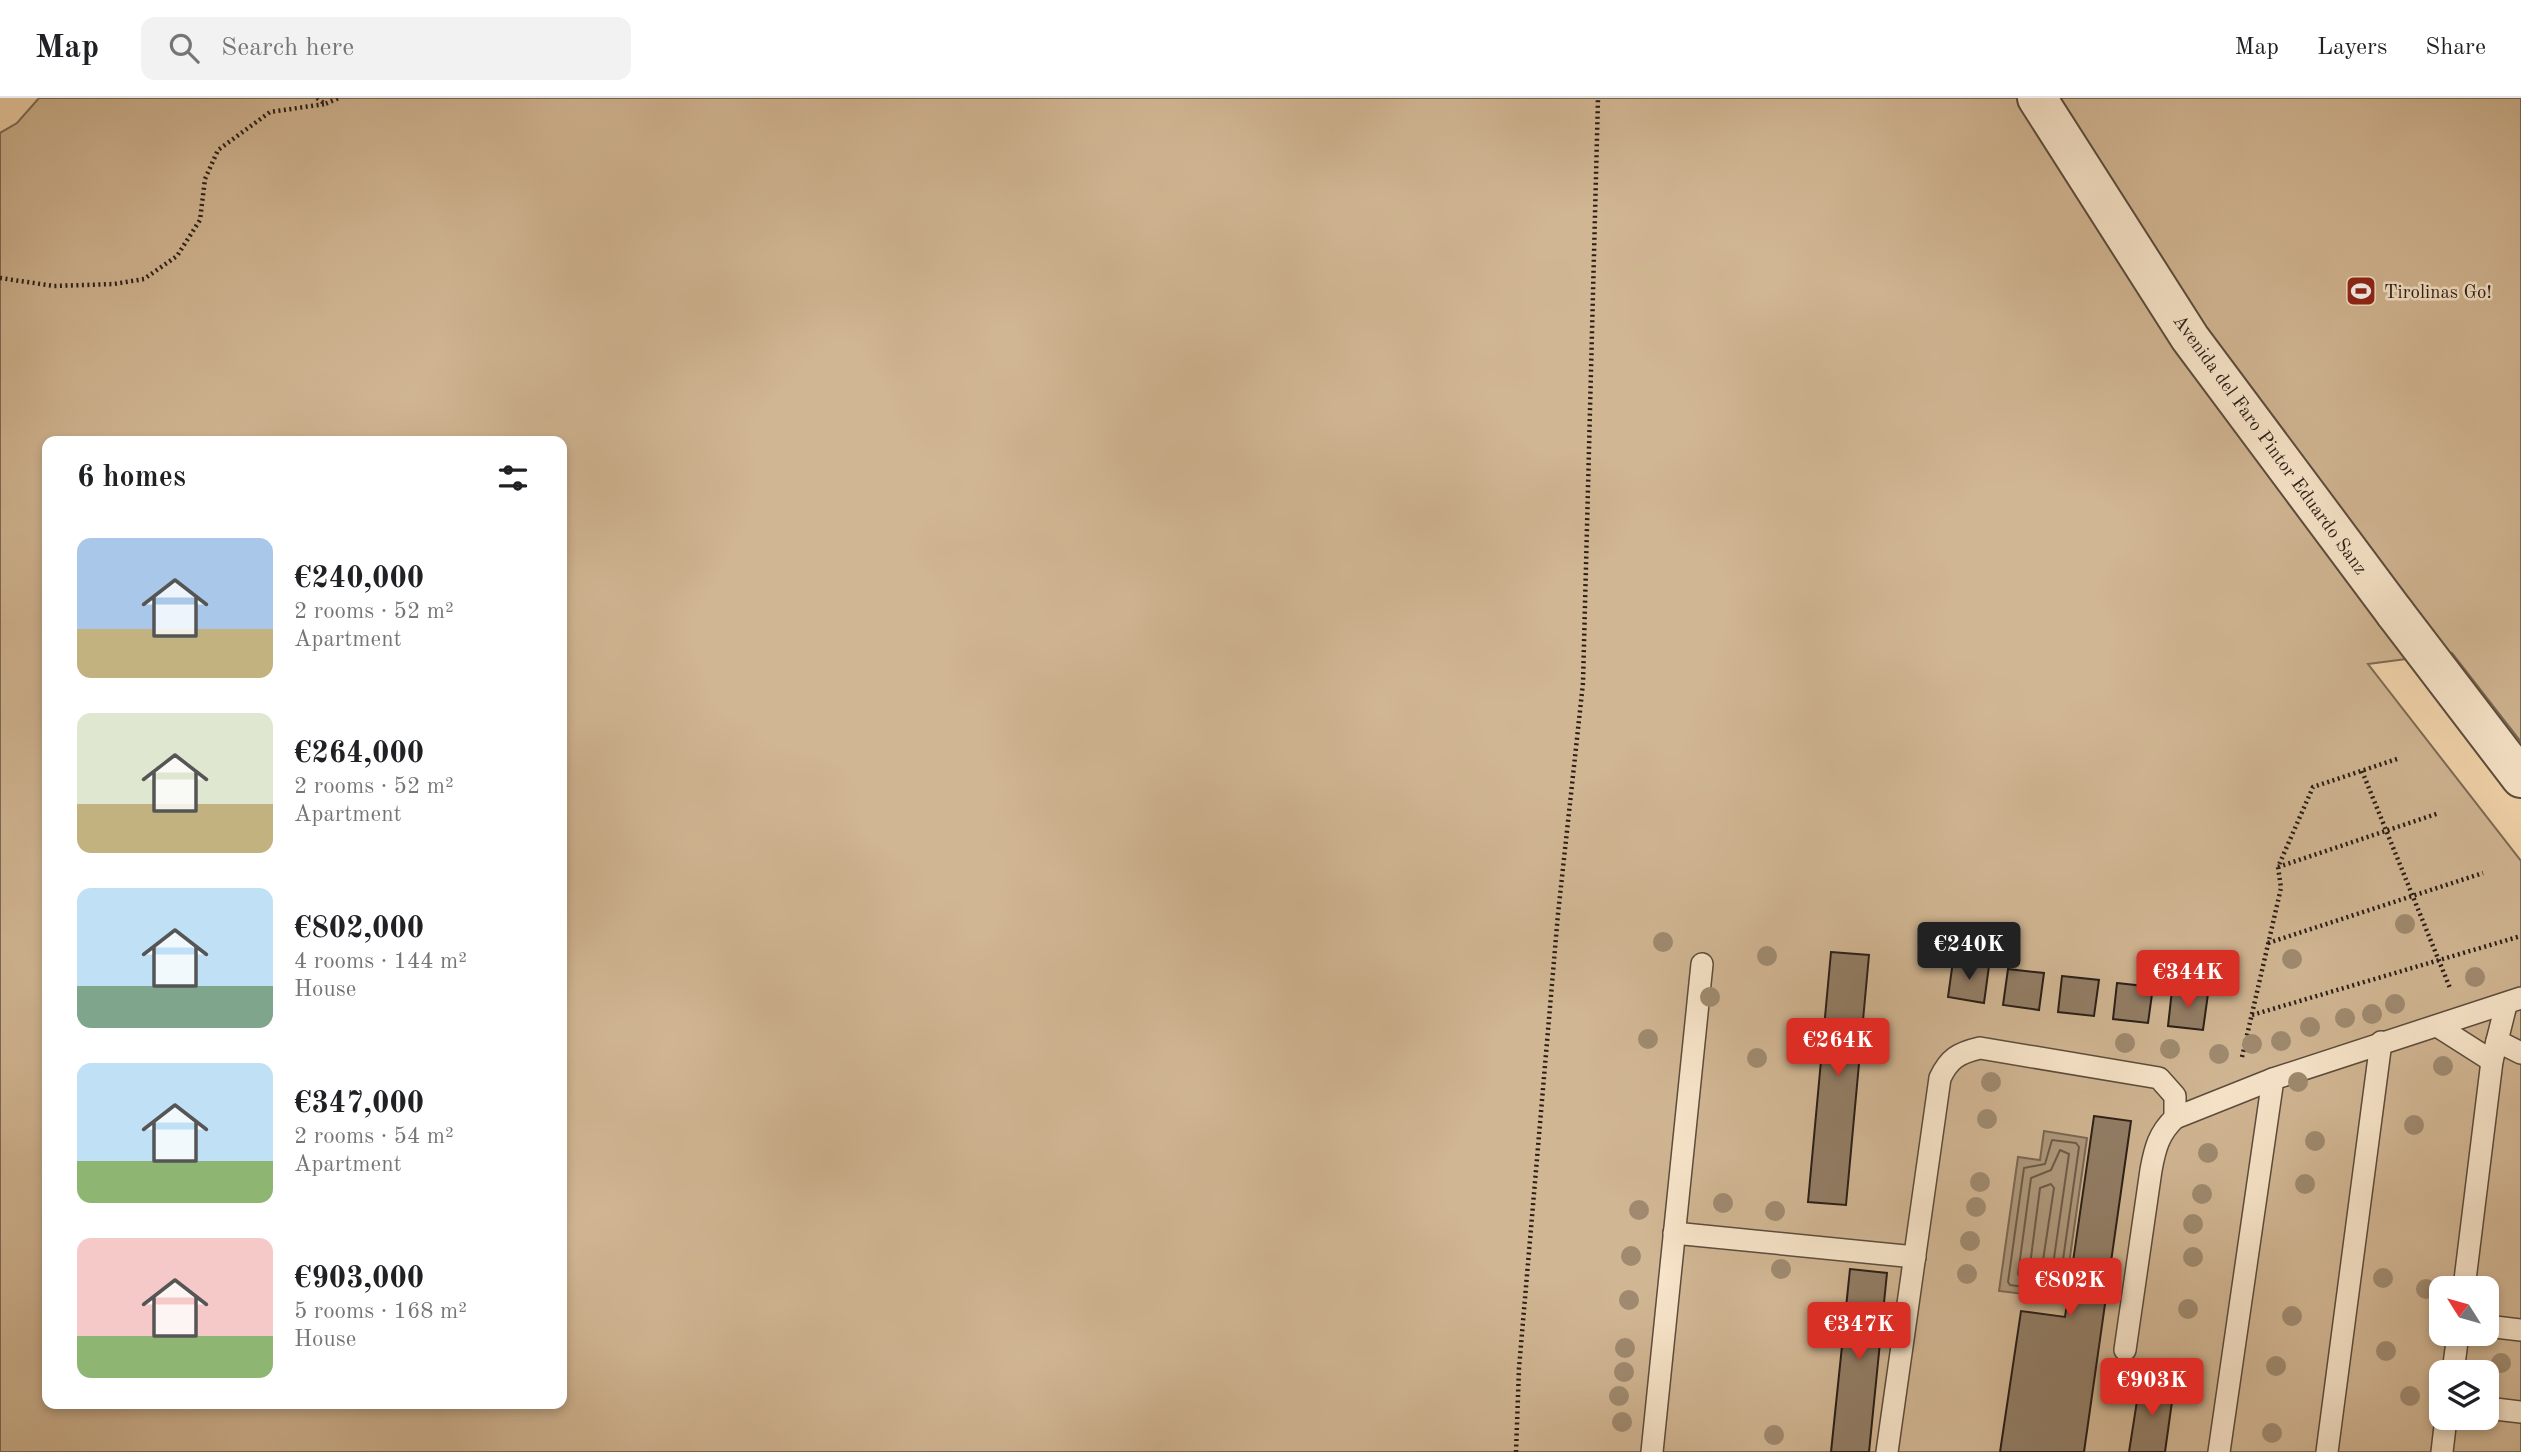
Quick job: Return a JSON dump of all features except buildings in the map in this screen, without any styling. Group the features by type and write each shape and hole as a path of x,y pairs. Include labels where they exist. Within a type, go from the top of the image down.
{"street":[{"name":"Avenida del Faro Pintor Eduardo Sanz","path":"2037,98 2190,338 2521,778"}],"lane":[{"path":"1652,1452 1702,964"},
{"path":"2125,1350 2156,1146 2164,1129 2175,1118 2273,1079 2514,1001"},
{"path":"2466,1276 2494,1051 2514,1001"},
{"path":"2437,1026 2494,1051 2521,1053"},
{"path":"2326,1452 2381,1042"},
{"path":"1887,1452 1940,1079 1948,1061 1962,1052 1980,1048 2159,1078 2175,1096 2175,1118"},
{"path":"2219,1452 2273,1079"},
{"path":"1674,1233 1915,1257"},
{"path":"2499,1327 2521,1330"},
{"path":"2499,1409 2521,1412"},
{"path":"2442,1452 2445,1430"}],"path":[{"path":"317,98 325,104"},
{"path":"0,278 54,286 114,285 144,279 177,256 200,220 205,179 218,150 270,112 325,104 339,98"},
{"path":"1516,1452 1519,1368 1556,942 1583,683 1598,98"},
{"path":"2233,1095 2281,888 2278,867 2313,787 2397,759"},
{"path":"2362,771 2463,1018"},
{"path":"2278,867 2440,813"},
{"path":"2268,943 2483,873"},
{"path":"2251,1015 2521,936"}],"shaded area":[{"path":"39,98 2521,98 2521,742 2452,653 2368,664 2521,861 2521,1452 0,1452 0,133 17,123"}],"water":[{"path":"2044,1131 2087,1138 2064,1299 1999,1291 2018,1157 2040,1160"}],"place":[{"name":"Tirolinas Go!","path":"2361,291"}]}
